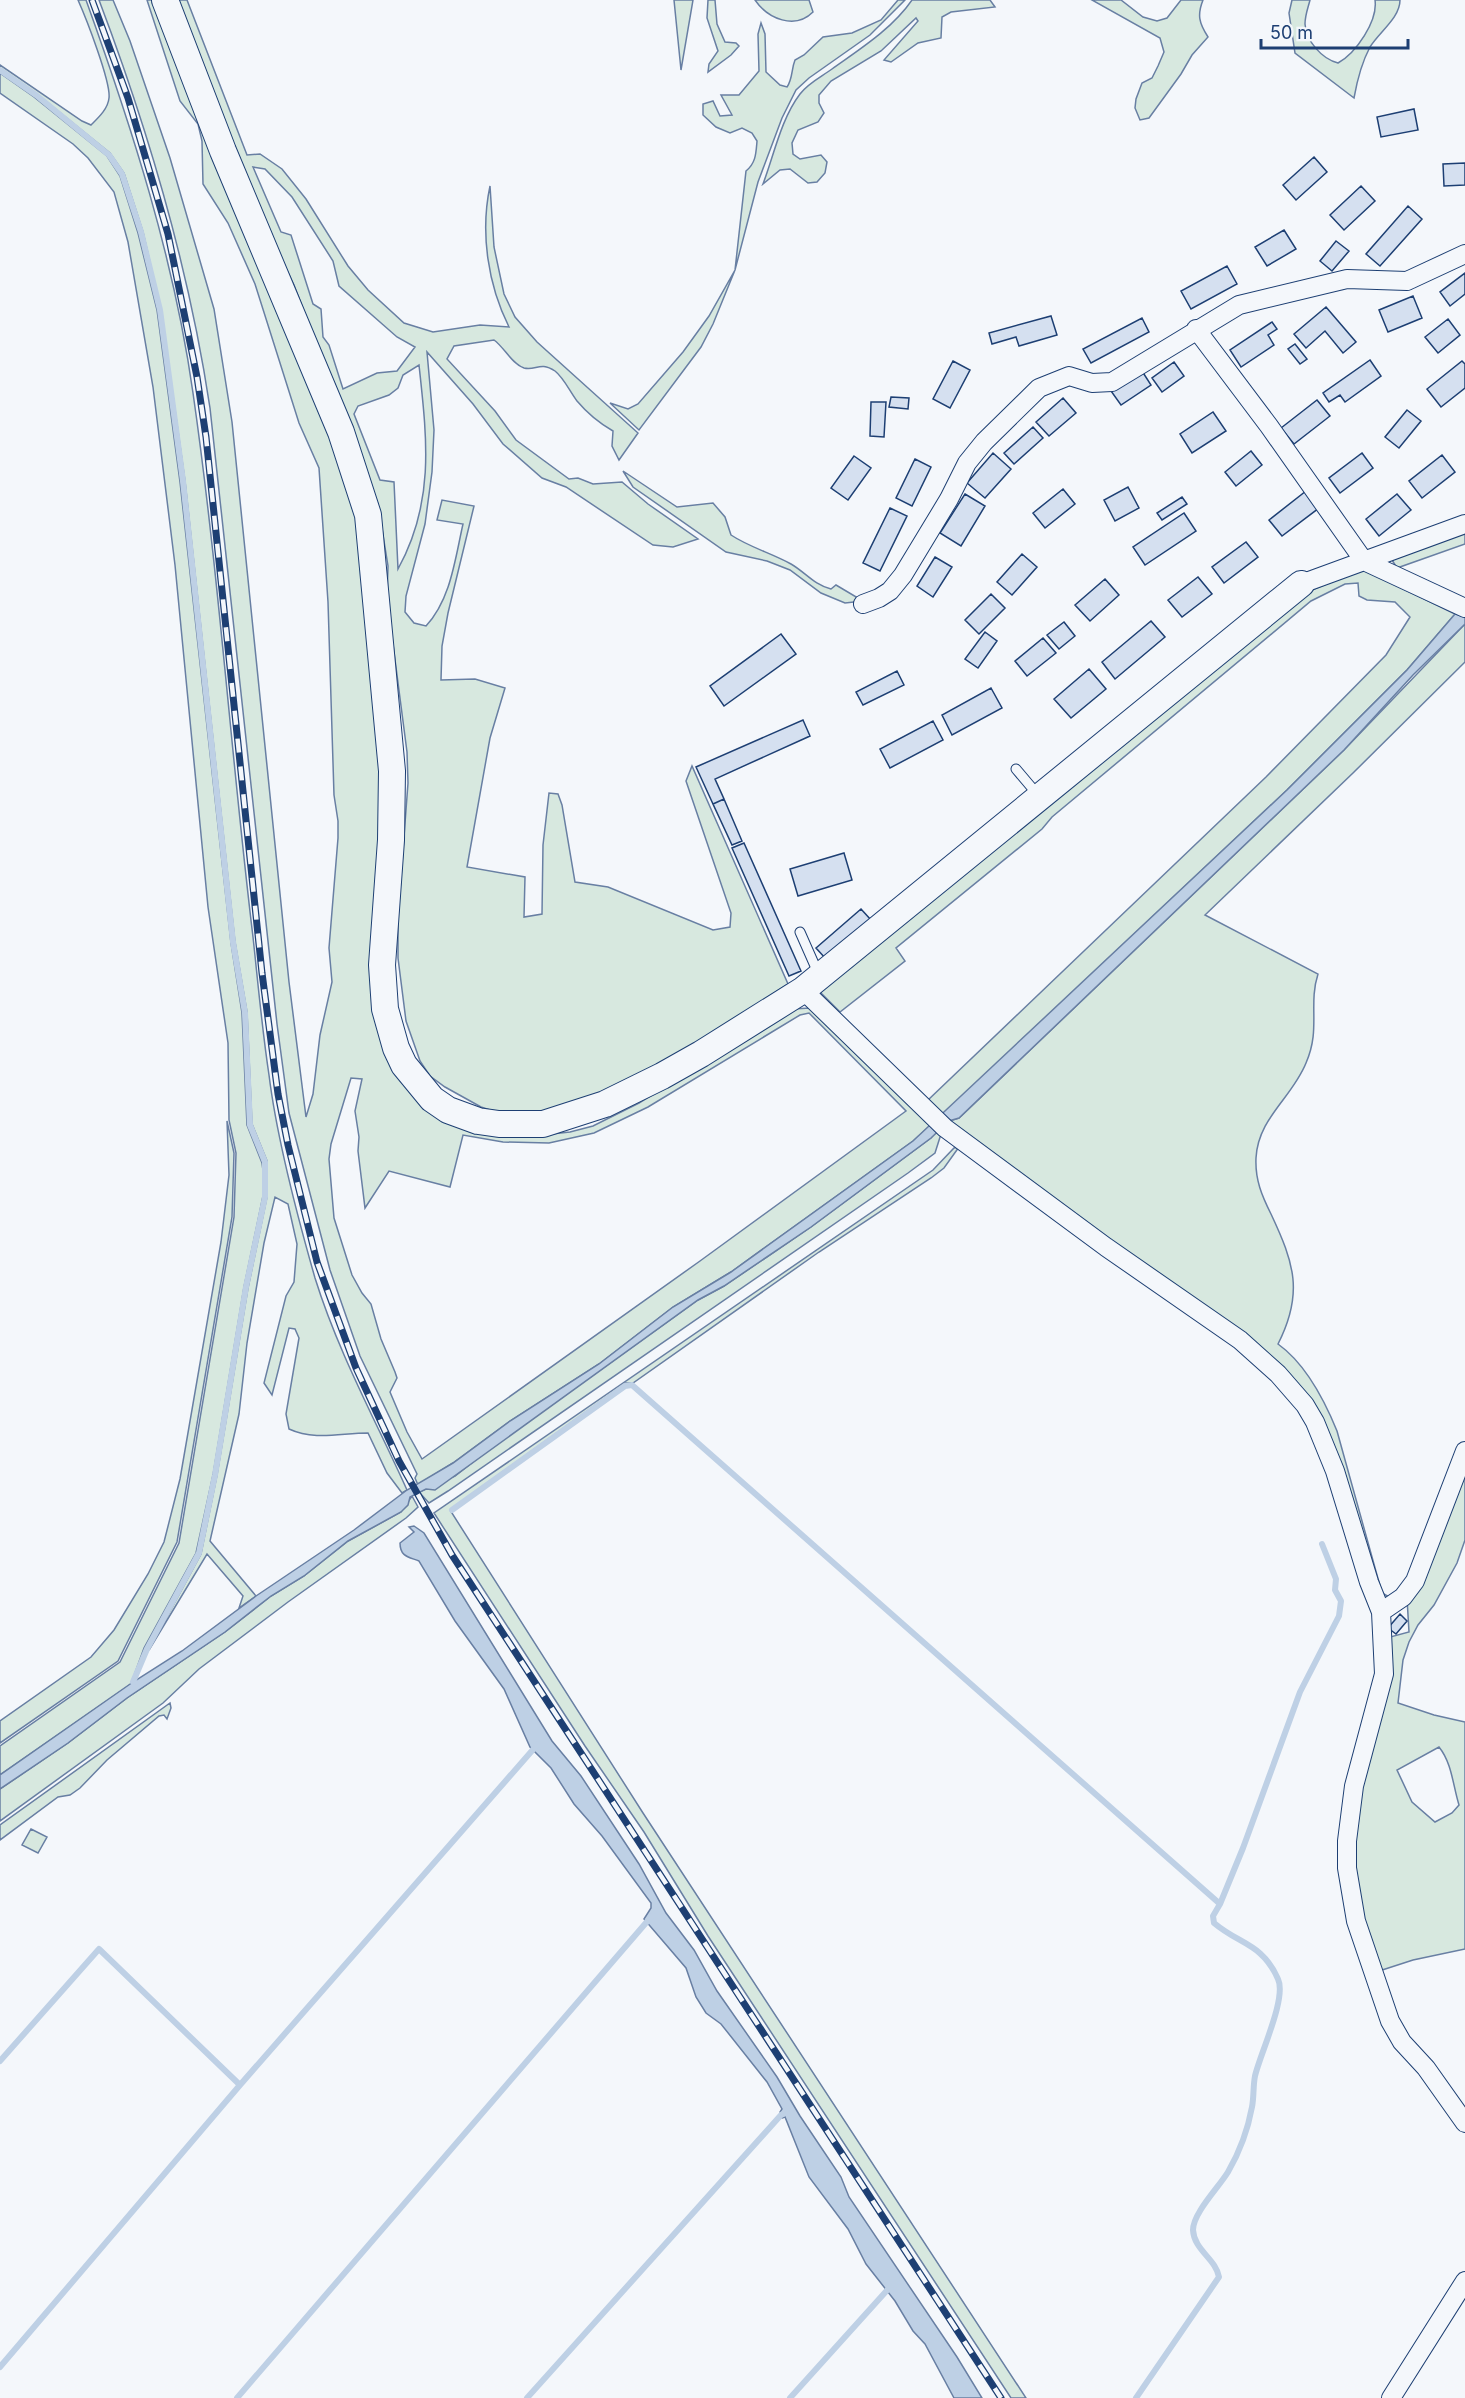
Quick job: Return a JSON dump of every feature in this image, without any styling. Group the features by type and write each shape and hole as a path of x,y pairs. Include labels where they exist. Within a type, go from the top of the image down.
{"street":[{"path":"165,0 223,152 341,432 368,515 392,771 392,840 382,965 385,1009 396,1048 404,1065 432,1099 463,1117 499,1125 543,1124 584,1113 630,1093 701,1054 812,983 1301,584 1465,524"},
{"path":"864,604 885,594 903,575 949,499 967,463 984,442 1039,388 1069,376 1092,383 1112,381 1239,305 1285,296 1347,279 1407,281 1465,254"},
{"path":"1196,329 1282,444 1365,561 1465,608"},
{"path":"812,983 945,1128 1106,1247 1240,1340 1278,1374 1305,1405 1325,1445 1369,1582 1381,1612 1384,1674 1354,1786 1348,1829 1347,1868 1356,1921 1390,2021 1402,2042 1426,2068 1465,2123"},
{"path":"1381,1612 1403,1596 1415,1581 1465,1451"},
{"path":"1391,2398 1465,2281"}],"lane":[{"path":"1016,770 1039,797"},
{"path":"800,932 812,983"}],"shaded area":[{"path":"78,0 86,0 135,145 163,243 185,343 210,529 264,1040 282,1151 301,1229 324,1305 346,1359 407,1490 402,1493 387,1473 368,1433 318,1436 289,1429 286,1414 299,1338 295,1329 289,1328 272,1395 264,1383 286,1296 294,1282 297,1244 288,1204 275,1197 264,1243 247,1343 239,1414 210,1541 256,1596 239,1608 243,1596 207,1554 149,1650 201,1554 217,1475 248,1288 267,1197 267,1161 252,1124 247,1012 235,942 185,481 161,310 143,232 124,173 110,153 37,94 0,68 0,65 91,125 107,106 109,90"},
{"path":"99,0 113,0 130,41 170,158 214,309 232,422 289,982 306,1117 313,1094 320,1035 332,982 329,948 338,838 334,795 328,602 319,468 299,423 255,284 228,223 203,184 202,141 198,124 180,101 147,0 157,0 322,408 360,530 382,747 373,1005 384,1050 396,1074 502,1135 523,1137 570,1132 593,1126 639,1103 791,1009 811,1008 933,1123 913,1141 731,1272 673,1307 599,1364 510,1421 453,1463 418,1485 415,1478 417,1474 360,1356 330,1270 289,1113 277,1024 210,408 179,252 151,150","holes":["809,1013 906,1111 700,1261 422,1459 407,1432 390,1392 397,1378 381,1339 371,1304 352,1275 334,1218 329,1159 331,1144 351,1078 362,1079 355,1111 365,1208 389,1171 450,1187 463,1135 503,1142 549,1143 594,1133 648,1107 800,1015"]},
{"path":"178,0 187,0 247,155 260,154 282,169 306,199 348,266 368,290 404,323 433,332 480,325 509,327 496,294 488,258 486,222 490,186 494,247 504,294 515,317 537,342 638,433 619,460 612,446 613,431 585,410 555,371 542,366 528,369 520,366 494,340 454,346 447,359 495,411 516,440 569,479 578,478 593,484 622,482 648,504 698,539 673,547 653,545 566,487 542,478 503,444 473,404 427,352 434,430 432,472 425,524 406,596 405,612 414,623 426,626 447,591 463,524 437,520 442,500 474,506 448,613 442,646 441,680 475,679 505,688 490,738 467,867 525,877 524,917 542,914 543,845 549,793 558,794 562,805 575,882 608,887 713,930 730,927 731,913 686,781 692,766 788,984 688,1050 641,1077 556,1112 496,1112 481,1107 445,1087 430,1076 420,1061 406,1021 398,958 398,917 408,783 407,752 387,598 388,566 378,504 294,285 256,206","holes":["253,167 265,169 292,197 333,261 339,286 397,337 415,347 397,371 377,373 343,389 329,345 323,337 321,309 313,304 291,235 281,232","419,365 426,444 423,495 410,544 398,569 394,482 380,480 354,414 358,406 389,395 398,388 403,375"]},
{"path":"674,0 693,0 681,70"},
{"path":"708,0 715,0 717,24 725,42 736,43 739,46 708,72 709,64 718,51 707,18"},
{"path":"755,0 809,0 813,12 798,20 782,20 760,7"},
{"path":"898,0 905,0 870,35 809,78 796,90 782,118 758,182 735,270 746,171 754,161 757,141 752,133 742,128 730,133 716,127 703,115 703,104 713,101 720,116 732,115 721,95 739,95 759,71 758,34 761,23 765,34 766,72 780,85 787,87 795,60 804,55 823,37 852,33 881,20"},
{"path":"912,0 990,0 995,7 951,12 942,17 941,38 918,43 891,62 884,60 918,21 916,18 881,51 831,81 819,95 819,103 824,113 818,122 798,130 792,143 793,154 800,159 821,155 827,162 825,173 817,182 808,183 790,169 780,170 763,184 783,126 793,104 803,90 885,29"},
{"path":"1092,0 1121,0 1143,17 1157,21 1167,18 1181,0 1203,0 1200,19 1208,37 1192,55 1149,118 1140,120 1135,108 1136,99 1142,83 1152,78 1164,52 1160,38"},
{"path":"1292,0 1310,0 1305,21 1308,37 1326,58 1338,63 1352,52 1364,36 1373,17 1375,0 1400,0 1397,13 1367,53 1354,98 1295,53 1289,13"},
{"path":"0,73 34,97 107,156 120,176 138,233 157,310 180,482 231,943 242,1013 247,1125 262,1163 264,1178 263,1196 244,1287 213,1475 196,1553 144,1648 131,1684 0,1775 0,1746 120,1662 179,1543 234,1217 236,1153 229,1120 228,1043 208,907 175,565 153,387 128,242 114,192 88,158 73,144 0,93"},
{"path":"735,270 701,347 639,430 610,403 628,409 638,404 683,352 709,316"},
{"path":"623,471 677,507 713,503 725,517 731,535 791,564 820,585 831,589 836,585 863,601 845,603 821,593 790,570 767,561 726,552 633,487"},
{"path":"1465,531 1465,544 1397,568 1392,560"},
{"path":"1357,571 1367,571 1455,614 1407,670 1287,790 941,1116 927,1101 1266,777 1386,655 1410,617 1395,602 1367,600 1359,596 1358,583 1345,584 1311,601 1052,817 1042,829 896,948 905,961 840,1012 821,993 823,986 1305,593"},
{"path":"1465,624 1465,662 1205,915 1318,974 1315,985 1314,1028 1310,1051 1293,1087 1263,1131 1256,1158 1257,1174 1262,1194 1285,1248 1293,1278 1291,1309 1278,1344 1306,1372 1337,1431 1382,1593 1393,1599 1387,1602 1382,1598 1374,1582 1322,1422 1299,1385 1286,1370 1249,1338 1122,1249 949,1121 959,1118 1344,750"},
{"path":"227,1121 234,1153 232,1217 177,1542 118,1661 0,1743 0,1721 91,1657 114,1630 148,1574 164,1542 180,1479 221,1242 229,1175"},
{"path":"938,1129 941,1134 935,1153 908,1173 448,1491 429,1503 419,1492 455,1476 698,1300 724,1286 811,1227 931,1138"},
{"path":"959,1147 944,1168 931,1178 819,1252 633,1383 626,1383 450,1510 643,1813 1026,2398 1011,2398 434,1513 933,1170 954,1148"},
{"path":"1465,1462 1465,1540 1457,1563 1434,1605 1418,1625 1409,1642 1403,1660 1398,1703 1465,1722 1465,1949 1413,1960 1376,1972 1355,1883 1355,1825 1390,1637 1409,1632 1407,1598","holes":["1439,1747 1443,1753 1459,1805 1452,1813 1435,1822 1412,1802 1397,1770"]},
{"path":"412,1496 418,1507 406,1518 288,1602 199,1669 163,1703 0,1821 0,1789 68,1743 127,1698 225,1632 271,1596 304,1576 348,1541 401,1512"},
{"path":"170,1703 171,1708 167,1719 164,1715 159,1716 107,1760 80,1788 70,1795 58,1797 0,1840 0,1825"},
{"path":"31,1829 47,1837 38,1853 22,1845"}],"water":[{"path":"1455,614 1465,617 1465,624 1413,675 1344,750 959,1118 949,1121 931,1138 811,1227 724,1286 698,1300 435,1490 426,1489 410,1497 408,1505 401,1512 348,1541 304,1576 271,1596 225,1632 127,1698 68,1743 0,1789 0,1775 133,1682 182,1651 407,1490 453,1463 510,1421 599,1364 673,1307 731,1272 913,1141 1287,790 1407,670"},
{"path":"414,1526 424,1533 552,1741 581,1776 639,1864 666,1913 694,1950 717,1991 777,2077 841,2177 849,2197 982,2398 954,2398 925,2344 913,2331 895,2301 866,2264 848,2229 809,2177 785,2117 782,2118 780,2112 782,2109 767,2082 721,2024 706,2013 696,1997 686,1968 644,1919 651,1908 651,1903 602,1836 574,1804 551,1768 530,1747 504,1689 455,1621 419,1561 406,1556 400,1548 400,1543 414,1532 409,1527"}],"building":[{"path":"1414,109 1418,130 1381,137 1377,117"},
{"path":"1314,157 1327,172 1296,200 1283,185"},
{"path":"1465,163 1465,185 1444,186 1443,164"},
{"path":"1361,186 1375,201 1344,230 1330,215"},
{"path":"1408,206 1422,219 1380,266 1366,254"},
{"path":"1284,230 1296,249 1267,266 1255,247"},
{"path":"1336,241 1349,251 1332,271 1320,261"},
{"path":"1227,266 1237,284 1191,309 1181,291"},
{"path":"1465,273 1465,294 1450,306 1440,292"},
{"path":"1413,296 1422,318 1388,332 1379,310"},
{"path":"1326,307 1356,342 1343,353 1325,331 1306,348 1294,334"},
{"path":"1051,316 1057,335 1019,346 1016,337 992,344 989,333"},
{"path":"1142,318 1149,332 1091,363 1083,349"},
{"path":"1448,319 1460,335 1438,353 1425,337"},
{"path":"1272,322 1277,329 1268,335 1274,345 1241,367 1230,350"},
{"path":"1295,344 1307,359 1300,364 1288,349"},
{"path":"1370,360 1381,376 1345,402 1340,395 1329,402 1323,393"},
{"path":"953,361 970,370 950,408 933,399"},
{"path":"1462,361 1465,364 1465,388 1441,407 1427,389"},
{"path":"1174,362 1184,376 1162,392 1152,378"},
{"path":"1142,371 1151,385 1121,405 1111,391"},
{"path":"891,397 909,398 908,409 889,407"},
{"path":"1063,398 1076,413 1049,436 1036,422"},
{"path":"1317,400 1330,416 1294,444 1281,428"},
{"path":"871,402 886,402 884,437 870,436"},
{"path":"1407,410 1421,421 1399,448 1385,437"},
{"path":"1213,412 1226,431 1192,453 1180,434"},
{"path":"1033,427 1043,438 1014,464 1004,453"},
{"path":"1251,451 1262,465 1236,486 1225,472"},
{"path":"993,453 1011,469 985,498 967,483"},
{"path":"1362,453 1373,468 1340,493 1329,478"},
{"path":"1442,455 1455,472 1422,498 1409,481"},
{"path":"854,456 871,468 848,500 831,488"},
{"path":"915,459 931,467 912,506 896,498"},
{"path":"1128,487 1139,508 1115,521 1104,500"},
{"path":"1063,489 1075,504 1045,528 1033,513"},
{"path":"1306,491 1319,508 1282,536 1269,520"},
{"path":"965,494 985,506 961,546 940,533"},
{"path":"1397,494 1411,510 1379,536 1366,519"},
{"path":"1182,497 1187,504 1162,520 1157,513"},
{"path":"890,508 907,516 880,571 863,563"},
{"path":"1184,513 1196,531 1145,565 1133,547"},
{"path":"1246,542 1258,557 1224,583 1212,567"},
{"path":"1022,554 1037,567 1012,595 997,582"},
{"path":"935,557 952,567 933,597 917,586"},
{"path":"1198,577 1212,594 1182,617 1168,600"},
{"path":"1105,579 1119,595 1090,621 1075,605"},
{"path":"991,594 1005,608 979,634 965,620"},
{"path":"1151,621 1165,637 1115,679 1102,662"},
{"path":"1064,622 1075,636 1059,649 1047,635"},
{"path":"985,632 997,641 978,668 965,659"},
{"path":"781,634 796,654 724,706 710,686"},
{"path":"1043,638 1056,653 1027,676 1015,661"},
{"path":"1089,669 1106,689 1071,718 1054,699"},
{"path":"897,671 904,685 863,705 856,692"},
{"path":"991,688 1002,708 952,735 942,715"},
{"path":"803,720 810,736 715,779 724,799 713,804 696,767"},
{"path":"933,721 943,740 890,768 880,749"},
{"path":"724,799 742,841 732,845 713,804"},
{"path":"744,843 801,971 789,976 732,848"},
{"path":"844,853 852,880 798,896 790,869"},
{"path":"861,909 871,920 826,959 816,948"},
{"path":"1400,1614 1407,1621 1396,1634 1388,1628"}],"waterway":[{"path":"0,70 36,95 109,155 122,174 141,232 160,310 183,481 233,942 245,1013 250,1125 265,1162 265,1197 246,1287 215,1475 199,1553 147,1649 133,1682"},
{"path":"452,1510 625,1386 632,1385 1220,1904"},
{"path":"1136,2398 1219,2277 1214,2265 1194,2237 1194,2223 1228,2172 1243,2141 1252,2107 1255,2076 1276,2012 1280,1988 1278,1979 1265,1958 1258,1951 1214,1923 1213,1916 1243,1848 1300,1692 1339,1616 1341,1601 1335,1590 1336,1579 1322,1544"},
{"path":"0,2367 240,2085 537,1745"},
{"path":"237,2398 651,1917"},
{"path":"0,2061 99,1949 240,2085"},
{"path":"527,2398 781,2115 787,2112"},
{"path":"790,2398 890,2287"}],"railway":[{"path":"92,0 128,98 168,234 197,377 206,437 262,973 278,1094 317,1262 356,1368 399,1461 452,1555 1001,2398"}]}
